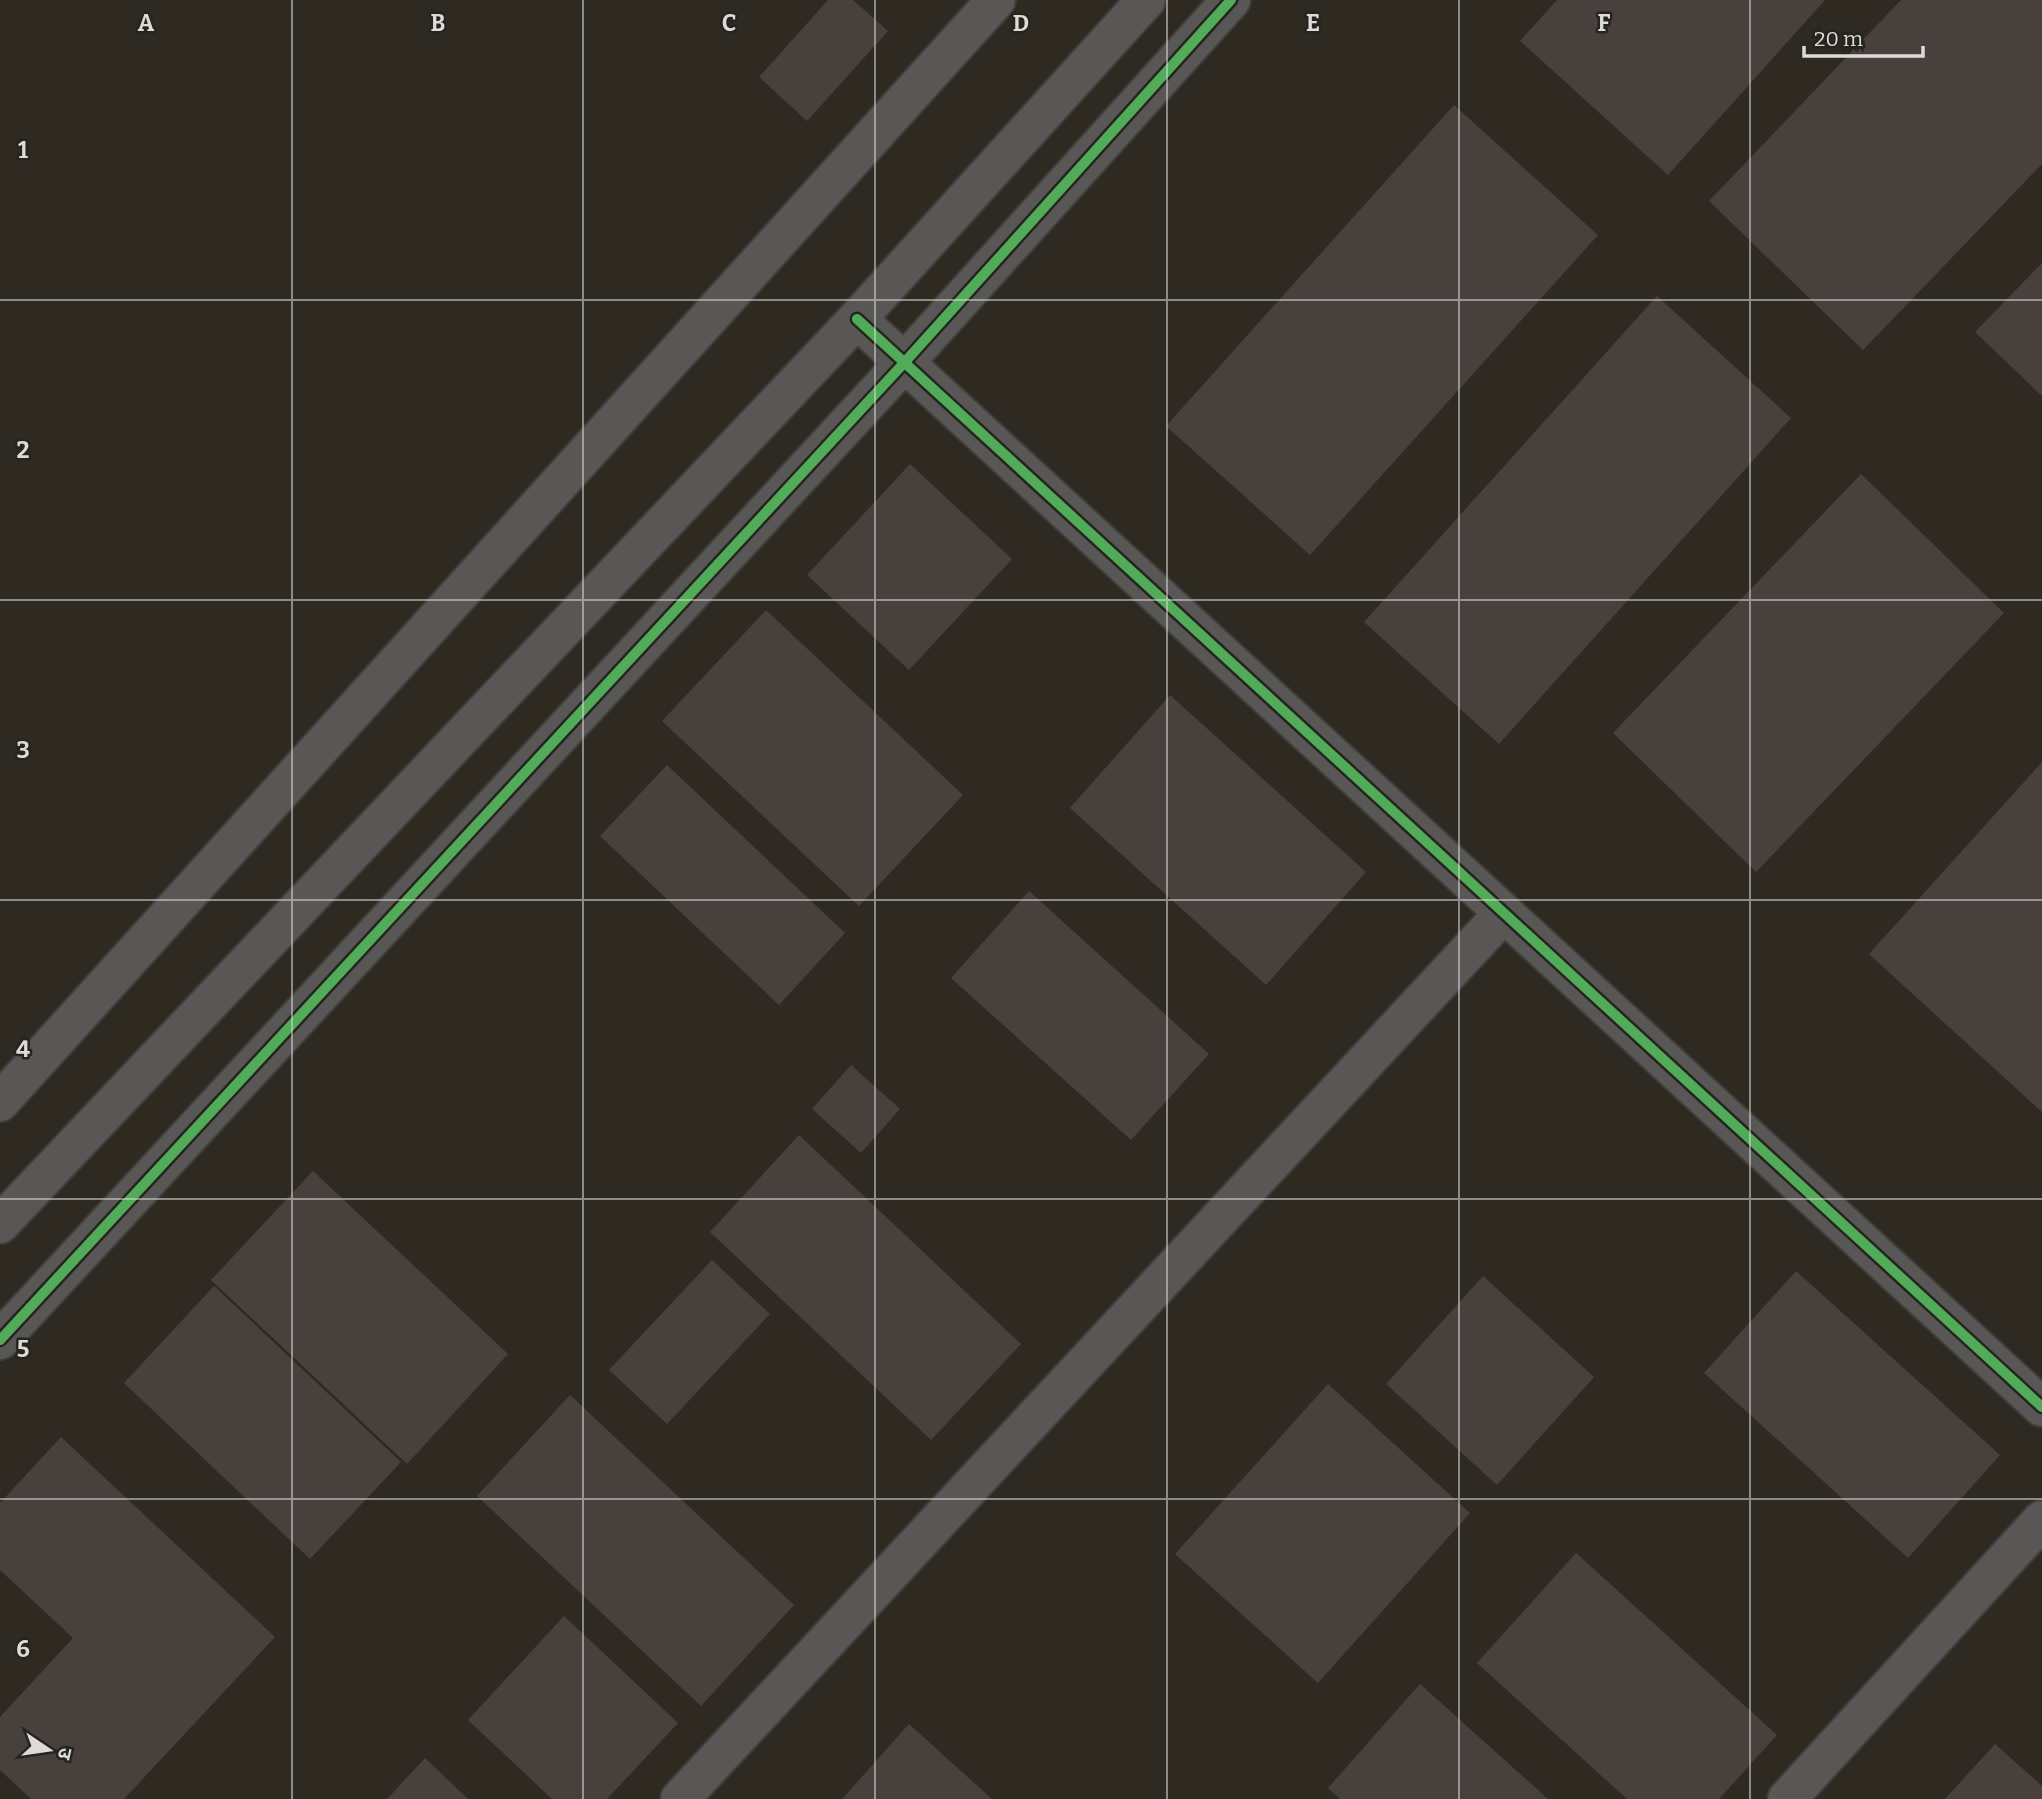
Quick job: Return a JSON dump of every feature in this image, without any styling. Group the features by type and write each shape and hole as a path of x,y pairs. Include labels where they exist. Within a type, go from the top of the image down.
{"street":[{"path":"0,1102 996,0"},
{"path":"0,1224 857,319 1146,0"},
{"path":"0,1340 904,363 1231,0"},
{"path":"857,319 2042,1407"},
{"path":"680,1799 1503,914"},
{"path":"1787,1799 2042,1520"}],"shaded area":[{"path":"0,0 2042,0 2042,1799 0,1799"}],"building":[{"path":"828,0 853,0 888,31 807,121 759,77"},
{"path":"1557,0 1825,0 1668,175 1520,41"},
{"path":"1901,0 2042,0 2042,164 1863,350 1709,201"},
{"path":"1454,105 1598,235 1310,555 1166,426"},
{"path":"2042,263 2042,396 1975,332"},
{"path":"1657,296 1791,418 1499,744 1364,622"},
{"path":"910,464 1012,559 909,670 807,575"},
{"path":"1861,474 2004,613 1756,872 1613,733"},
{"path":"766,610 963,795 859,906 662,721"},
{"path":"1170,695 1366,872 1266,985 1070,808"},
{"path":"2042,762 2042,1112 1869,954"},
{"path":"667,765 845,933 779,1005 600,836"},
{"path":"1029,891 1209,1054 1131,1140 951,978"},
{"path":"851,1065 900,1109 861,1153 812,1109"},
{"path":"799,1135 1021,1344 931,1440 710,1232"},
{"path":"313,1171 508,1354 407,1464 211,1280"},
{"path":"712,1260 770,1314 667,1424 609,1370"},
{"path":"1796,1271 2000,1455 1908,1558 1704,1373"},
{"path":"1483,1276 1594,1377 1497,1485 1386,1384"},
{"path":"214,1286 401,1462 310,1559 124,1383"},
{"path":"1328,1384 1470,1513 1318,1683 1175,1554"},
{"path":"570,1395 794,1605 701,1706 477,1496"},
{"path":"61,1437 275,1637 124,1799 31,1799 0,1770 0,1717 73,1638 0,1570 0,1503"},
{"path":"1576,1553 1777,1735 1719,1799 1627,1799 1477,1663"},
{"path":"564,1616 678,1723 607,1799 552,1799 468,1720"},
{"path":"1420,1684 1548,1799 1340,1799 1328,1788"},
{"path":"909,1724 992,1799 842,1799"},
{"path":"1995,1744 2042,1786 2042,1799 1945,1799"},
{"path":"425,1758 468,1799 387,1799"}],"cycle path":[{"path":"0,1340 904,363 1231,0"},
{"path":"857,319 2042,1407"}]}
